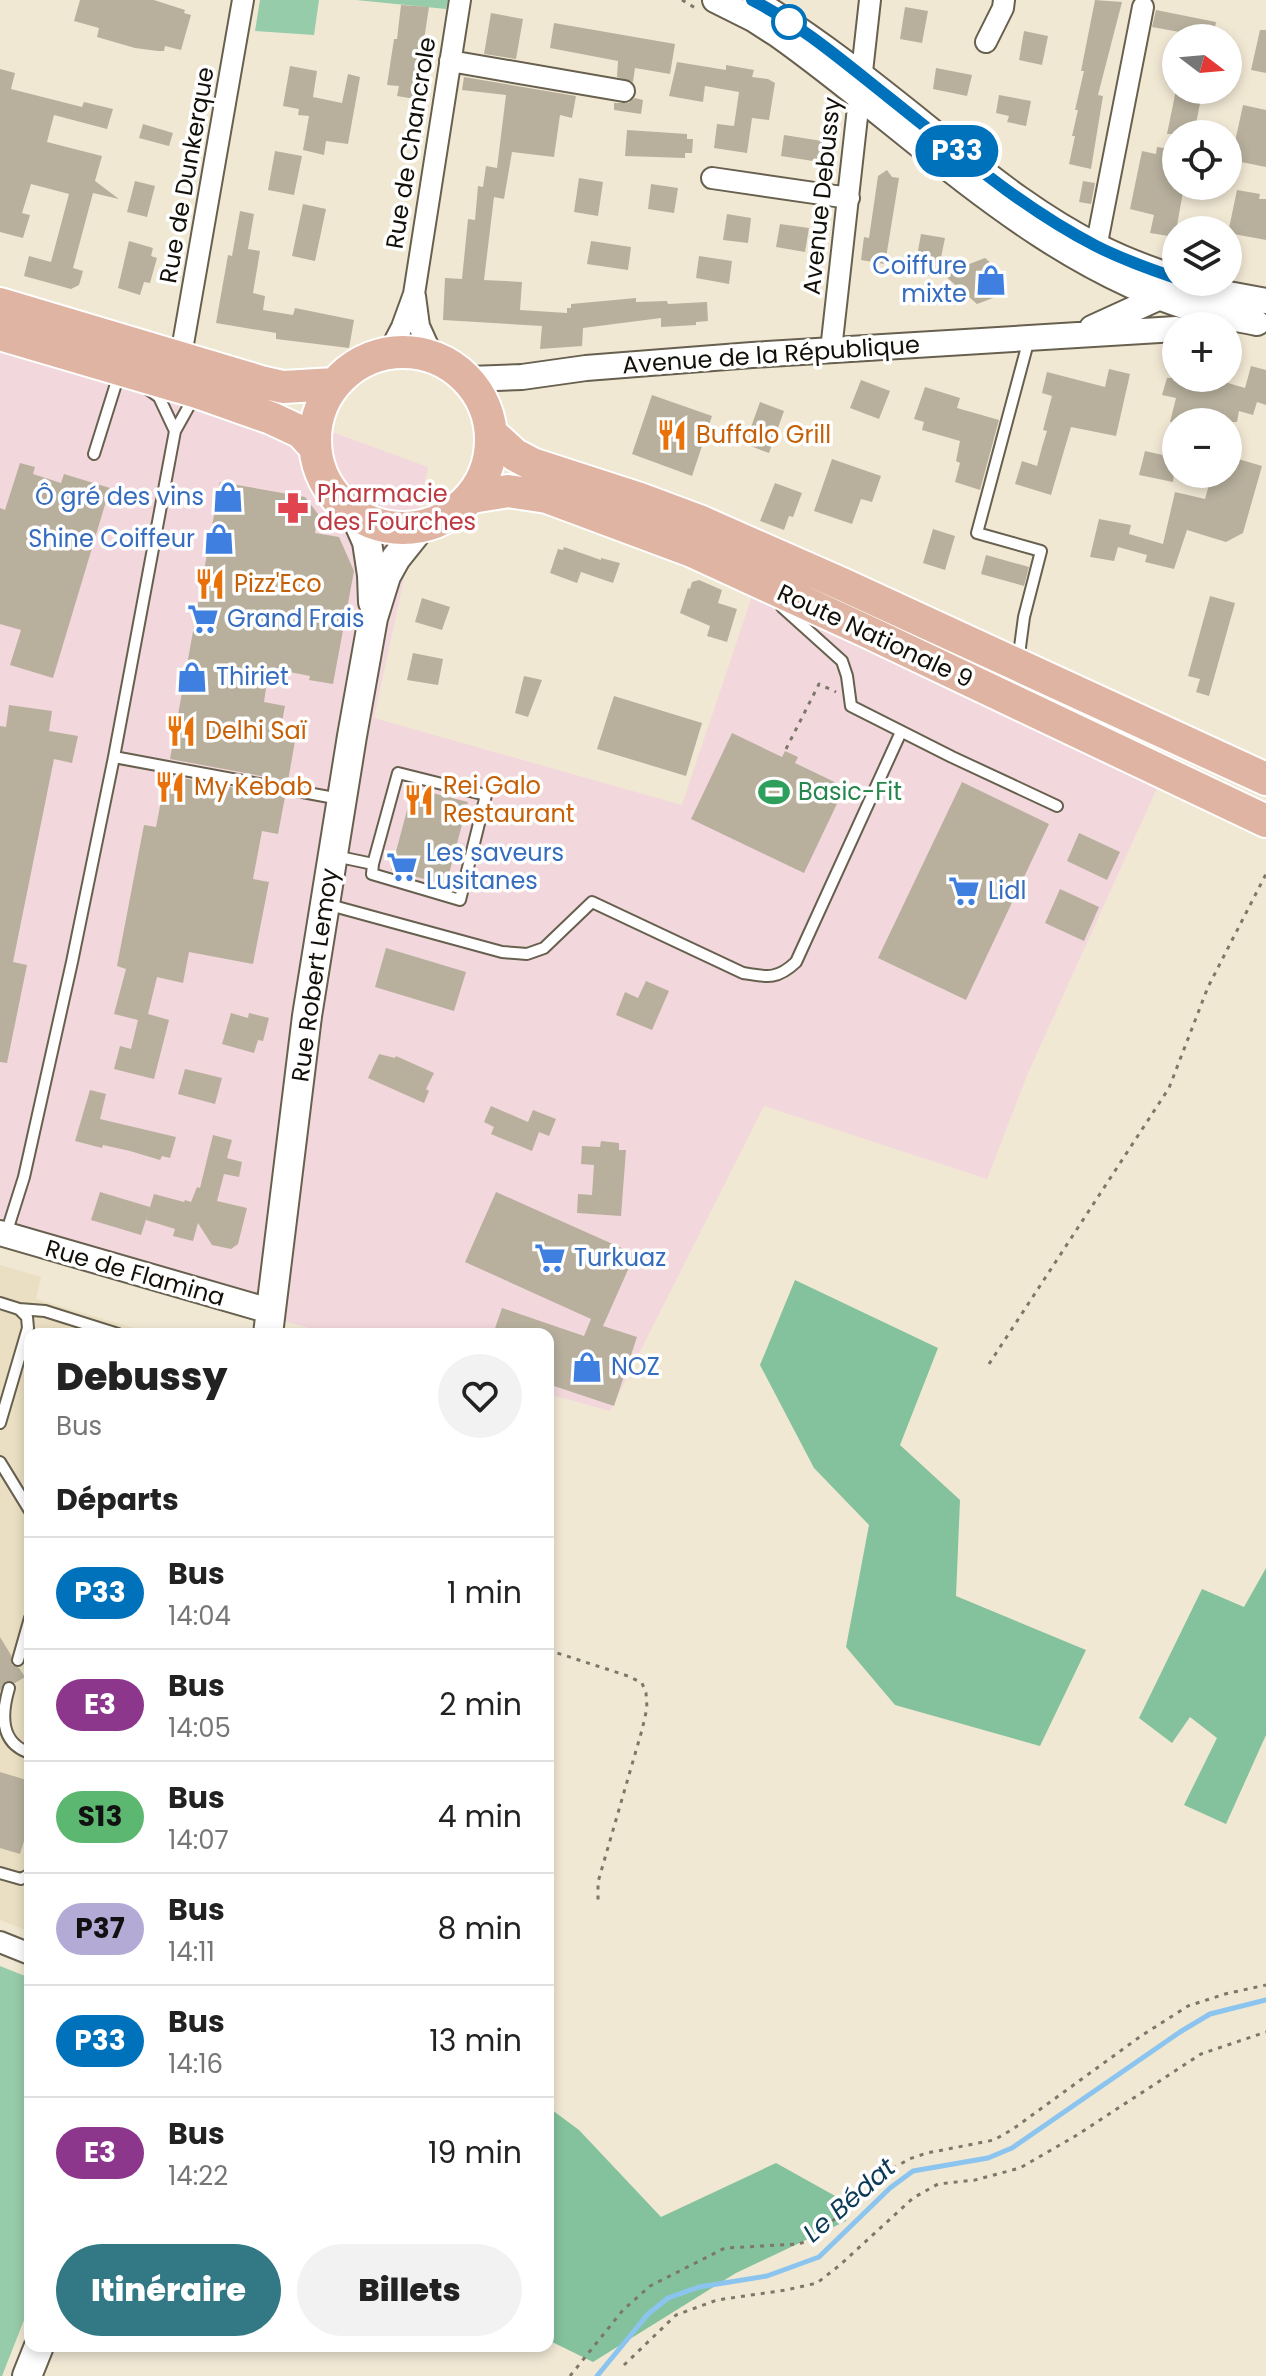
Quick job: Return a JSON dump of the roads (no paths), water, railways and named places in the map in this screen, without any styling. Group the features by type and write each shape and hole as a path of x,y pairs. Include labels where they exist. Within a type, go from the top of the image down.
{"main road":[{"path":"0,304 283,387 335,384"},
{"path":"0,334 197,392 288,425 301,432 315,447"},
{"path":"389,352 414,352 433,357 469,379 483,403 493,435 484,475 472,497 457,511 420,528 404,529 370,522 339,500 326,484 315,447 317,416 335,384 364,360 389,352"},
{"path":"493,435 515,455 532,464 699,521 1266,779"},
{"name":"Route Nationale 9","path":"472,497 508,491 547,497 692,551 1266,821"},
{"name":"Rue Robert Lemoy","path":"353,510 367,542 373,618"},
{"name":"Rue Robert Lemoy","path":"269,1323 307,1016 373,618 386,576 420,528"},
{"path":"27,2376 37,2352"}],"street":[{"name":"Rue de Dunkerque","path":"179,358 243,0"},
{"name":"Rue de Chancrole","path":"389,352 414,294 460,0"},
{"path":"715,0 753,19 860,87 1064,228 1095,256 1162,285"},
{"path":"752,0 805,32 860,87"},
{"name":"Avenue Debussy","path":"831,350 870,0"},
{"path":"986,42 1004,0"},
{"path":"1095,256 1143,7"},
{"path":"450,61 624,91"},
{"path":"712,178 849,198"},
{"path":"1073,336 1162,292"},
{"name":"Rue de Chancrole","path":"414,294 419,326 433,357"},
{"path":"1180,296 1203,312 1263,315"},
{"path":"1228,296 1263,315"},
{"path":"1242,321 1263,315"},
{"name":"Avenue de la République","path":"469,379 831,350 1162,330"},
{"name":"Rue de Flamina","path":"3,1234 269,1323"},
{"path":"0,1942 24,1952"}],"lane":[{"path":"1018,664 1024,617 1041,551 977,533 1030,337"},
{"path":"94,454 120,370 159,397 175,431"},
{"path":"3,1234 24,1177 41,1105 114,757 175,431 197,392"},
{"path":"736,571 792,615 842,661 851,706 1057,806"},
{"path":"325,903 502,952 527,954 544,948 592,902 743,973 763,977 782,975 796,962 901,732"},
{"path":"114,757 342,800"},
{"path":"398,773 486,795 460,900 372,874 373,864 398,773"},
{"path":"333,855 373,864"},
{"path":"0,1303 19,1309 45,1311 99,1328"},
{"path":"19,1309 27,1317 28,1328"},
{"path":"89,1325 93,1328"},
{"path":"0,1423 24,1342"},
{"path":"0,1462 24,1501"},
{"path":"18,1660 24,1639"},
{"path":"9,1688 2,1718 5,1731 11,1742 24,1751"},
{"path":"0,1873 24,1877"}],"waterway":[{"name":"Le Bédat","path":"597,2376 648,2314 668,2298 699,2287 767,2276 819,2257 890,2188 913,2171 988,2158 1012,2148 1210,2014 1266,2000"}],"place":[{"name":"Coiffure mixte","path":"991,280"},
{"name":"Buffalo Grill","path":"672,435"},
{"name":"Ô gré des vins","path":"228,497"},
{"name":"Pharmacie des Fourches","path":"293,508"},
{"name":"Shine Coiffeur","path":"219,539"},
{"name":"Pizz'Eco","path":"210,584"},
{"name":"Grand Frais","path":"203,619"},
{"name":"Thiriet","path":"192,677"},
{"name":"Delhi Saï","path":"181,731"},
{"name":"My Kebab","path":"170,787"},
{"name":"Basic-Fit","path":"774,792"},
{"name":"Rei Galo Restaurant","path":"419,800"},
{"name":"Les saveurs Lusitanes","path":"402,867"},
{"name":"Lidl","path":"964,891"},
{"name":"Turkuaz","path":"550,1258"},
{"name":"NOZ","path":"587,1367"}]}
